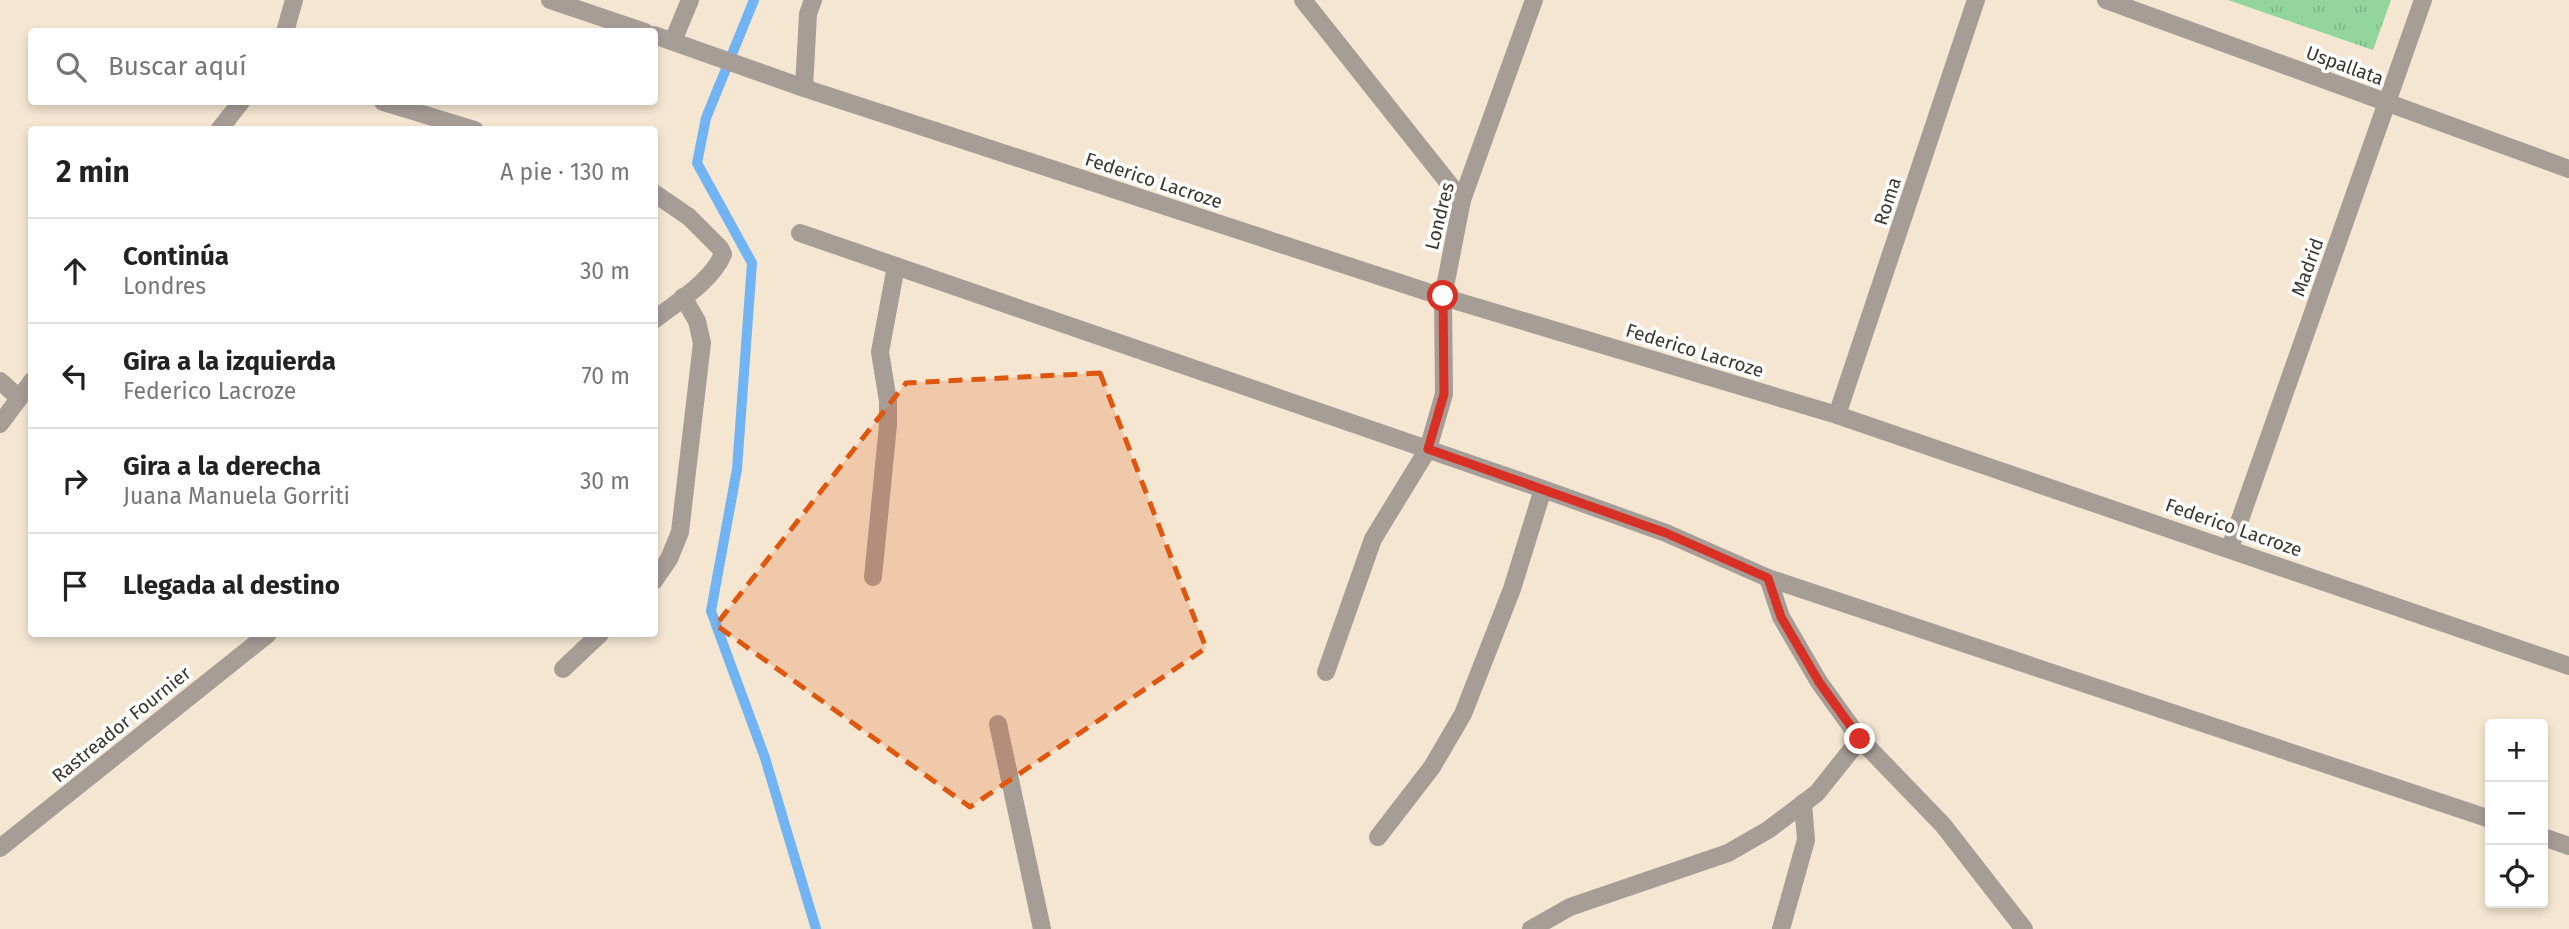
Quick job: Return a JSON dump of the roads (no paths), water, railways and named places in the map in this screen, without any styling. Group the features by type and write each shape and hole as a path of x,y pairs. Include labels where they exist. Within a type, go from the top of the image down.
{"street":[{"path":"286,28 294,0"},
{"path":"550,0 633,28"},
{"path":"673,41 690,0"},
{"path":"796,85 808,14 813,0"},
{"path":"1303,0 1462,200"},
{"name":"Londres","path":"1326,672 1373,539 1428,449 1444,394 1443,296 1462,200 1534,0"},
{"name":"Roma","path":"1837,415 1976,0"},
{"name":"Uspallata","path":"2106,0 2569,169"},
{"name":"Madrid","path":"2230,548 2423,0"},
{"name":"Federico Lacroze","path":"658,36 796,85 1443,296 1837,415 2569,666"},
{"path":"222,126 239,105"},
{"path":"393,105 462,126"},
{"path":"658,196 689,216 723,254 715,267 698,284 658,317"},
{"path":"800,233 1543,489 1666,533 1768,578 2485,818"},
{"path":"873,578 888,425 888,401 880,352 896,266"},
{"path":"658,575 669,559 680,531 702,343 697,321 683,296"},
{"path":"0,381 19,398"},
{"path":"0,424 28,386"},
{"path":"1378,837 1432,766 1463,715 1512,589 1543,489"},
{"path":"1768,578 1781,617 1819,682 1860,739 1943,825 2024,929"},
{"name":"Rastreador Fournier","path":"0,848 264,637"},
{"path":"564,668 597,637"},
{"path":"998,724 1042,929"},
{"path":"1531,929 1570,907 1728,853 1768,830 1816,793 1860,739"},
{"path":"1781,929 1806,840 1803,803"},
{"path":"2548,839 2569,846"}],"waterway":[{"path":"754,0 706,118 697,163 752,263 737,469 711,611 765,758 816,929"}]}
